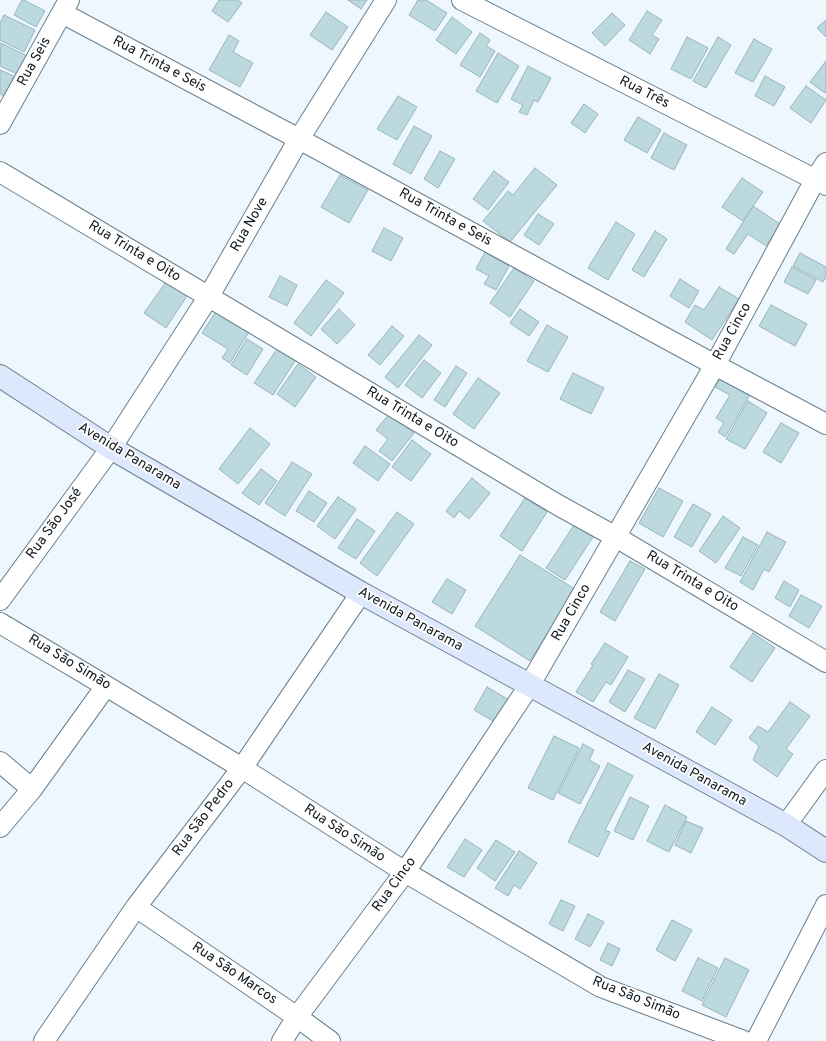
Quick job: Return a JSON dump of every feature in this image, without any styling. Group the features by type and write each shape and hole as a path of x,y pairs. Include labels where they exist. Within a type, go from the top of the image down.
{"street":[{"name":"Rua Nove","path":"111,448 208,296 299,139 386,0"},
{"name":"Rua Três","path":"462,0 821,183"},
{"name":"Rua Trinta e Seis","path":"66,7 299,139 826,424"},
{"name":"Rua Seis","path":"0,124 66,7"},
{"name":"Rua Cinco","path":"282,1041 297,1017 405,872 529,686 821,183 826,163"},
{"name":"Rua Trinta e Oito","path":"0,172 313,360 826,662"},
{"name":"Avenida Panarama","path":"0,376 111,448 361,593 786,825 826,851"},
{"name":"Rua São José","path":"0,600 111,448"},
{"name":"Rua São Pedro","path":"44,1041 136,907 242,768 361,593"},
{"name":"Rua São Simão","path":"0,623 242,768 405,872 601,987 744,1041"},
{"path":"0,827 32,789 106,686"},
{"path":"0,762 32,789"},
{"path":"786,825 826,770"},
{"path":"756,1041 826,905"},
{"name":"Rua São Marcos","path":"136,907 330,1041"}],"building":[{"path":"22,0 45,11 36,27 14,15"},
{"path":"219,0 238,0 242,3 228,22 212,11"},
{"path":"348,0 367,0 361,9"},
{"path":"418,0 426,0 447,13 435,31 409,15"},
{"path":"647,11 662,20 652,35 659,39 650,54 629,40"},
{"path":"326,12 348,27 332,50 310,35"},
{"path":"612,13 625,25 605,46 592,33"},
{"path":"4,15 35,30 24,52 0,40 0,23"},
{"path":"452,17 472,32 456,54 436,40"},
{"path":"826,20 826,37 817,28"},
{"path":"480,33 490,40 486,46 495,51 480,77 460,65"},
{"path":"229,35 239,41 233,52 253,63 240,87 209,70"},
{"path":"687,37 708,48 691,79 671,69"},
{"path":"718,37 731,45 706,88 693,81"},
{"path":"754,39 772,49 753,82 735,73"},
{"path":"1,43 27,56 17,74 0,66"},
{"path":"498,53 519,66 497,103 476,91"},
{"path":"826,61 826,91 825,93 810,82"},
{"path":"528,66 551,78 538,102 534,100 527,115 519,112 523,105 511,99"},
{"path":"0,70 14,76 4,96 0,94"},
{"path":"765,76 785,87 774,106 755,96"},
{"path":"806,86 826,100 811,123 790,108"},
{"path":"398,96 417,107 397,140 377,129"},
{"path":"584,104 598,114 585,133 571,123"},
{"path":"638,117 661,130 647,153 624,140"},
{"path":"414,126 432,136 411,174 393,164"},
{"path":"664,133 687,145 674,170 651,158"},
{"path":"440,151 455,159 438,188 424,179"},
{"path":"535,168 557,185 510,242 483,221 508,191 513,195"},
{"path":"494,171 509,182 488,210 473,199"},
{"path":"340,175 368,190 349,223 321,207"},
{"path":"742,178 763,192 743,221 722,207"},
{"path":"753,206 780,224 766,246 748,234 734,254 726,249"},
{"path":"538,214 554,224 539,245 524,235"},
{"path":"616,222 635,234 608,280 588,268"},
{"path":"384,228 403,238 391,261 372,251"},
{"path":"655,231 667,239 644,277 632,270"},
{"path":"485,252 509,266 496,290 484,284 489,276 476,269"},
{"path":"800,253 826,267 826,277 823,282 793,266"},
{"path":"792,267 816,280 808,294 784,282"},
{"path":"514,268 534,281 510,317 490,303"},
{"path":"280,276 297,285 287,306 269,297"},
{"path":"680,279 699,291 689,308 670,296"},
{"path":"326,280 344,293 311,336 294,323"},
{"path":"166,282 187,296 166,328 144,313"},
{"path":"719,287 739,299 712,340 685,322 695,305 704,310"},
{"path":"771,305 807,324 795,346 759,326"},
{"path":"339,309 355,325 337,344 321,329"},
{"path":"520,309 539,322 529,336 510,323"},
{"path":"217,310 250,330 230,363 222,358 228,349 202,333"},
{"path":"547,325 568,337 548,372 527,361"},
{"path":"392,326 404,336 380,365 368,355"},
{"path":"419,335 432,345 398,388 385,377"},
{"path":"247,339 263,349 247,375 231,365"},
{"path":"279,346 297,358 273,395 254,383"},
{"path":"424,360 441,373 422,398 405,385"},
{"path":"298,364 316,377 295,407 277,394"},
{"path":"456,366 467,373 445,407 434,400"},
{"path":"573,373 604,388 591,414 560,399"},
{"path":"722,376 751,393 725,437 718,432 724,423 716,418 730,395 715,387"},
{"path":"478,378 500,393 474,429 453,414"},
{"path":"748,401 767,413 745,449 726,439"},
{"path":"389,414 414,433 392,461 379,451 388,439 376,430"},
{"path":"781,423 799,433 781,463 763,452"},
{"path":"250,428 270,444 238,484 219,469"},
{"path":"412,440 431,454 411,481 392,467"},
{"path":"365,446 390,464 378,481 353,463"},
{"path":"292,462 312,474 285,516 265,503"},
{"path":"261,469 277,481 259,505 242,493"},
{"path":"472,478 490,493 469,519 459,511 454,518 446,511"},
{"path":"659,488 683,501 663,537 639,523"},
{"path":"309,491 327,503 314,522 296,511"},
{"path":"338,497 356,509 335,539 317,526"},
{"path":"525,498 547,512 522,551 500,536"},
{"path":"693,504 711,514 692,547 674,537"},
{"path":"397,512 414,524 377,576 360,563"},
{"path":"723,516 740,528 716,563 699,551"},
{"path":"357,519 375,531 356,559 338,548"},
{"path":"574,525 593,537 565,580 546,568"},
{"path":"767,532 786,542 769,572 764,569 753,590 740,582"},
{"path":"743,537 758,545 741,576 725,568"},
{"path":"520,555 575,589 530,661 475,626"},
{"path":"630,561 645,569 615,621 600,612"},
{"path":"447,579 466,590 452,614 432,602"},
{"path":"784,581 799,590 790,607 775,598"},
{"path":"801,595 822,606 809,628 789,616"},
{"path":"753,633 775,648 752,682 730,667"},
{"path":"605,643 628,657 611,685 606,682 593,702 576,692 593,665 591,664"},
{"path":"628,670 645,679 625,712 609,702"},
{"path":"659,674 679,685 655,729 634,718"},
{"path":"487,687 511,701 498,724 474,710"},
{"path":"790,702 810,716 786,749 793,754 777,777 753,760 759,746 749,738 758,726 768,732"},
{"path":"712,707 732,720 715,745 696,732"},
{"path":"554,736 579,748 553,800 528,788"},
{"path":"583,744 594,750 589,760 600,766 580,804 558,793"},
{"path":"608,763 633,776 605,830 610,832 598,857 568,842"},
{"path":"630,797 649,806 633,840 614,831"},
{"path":"665,805 687,817 669,852 647,841"},
{"path":"686,821 703,828 691,853 675,845"},
{"path":"465,839 482,850 464,877 447,867"},
{"path":"496,840 515,852 495,881 477,868"},
{"path":"519,851 537,863 520,889 514,885 508,896 495,888"},
{"path":"561,900 575,906 563,931 549,924"},
{"path":"588,914 604,922 590,947 575,939"},
{"path":"672,920 692,930 675,961 656,950"},
{"path":"608,943 620,949 612,966 600,960"},
{"path":"698,958 718,968 702,1001 682,991"},
{"path":"725,958 749,970 726,1017 702,1005"}]}
